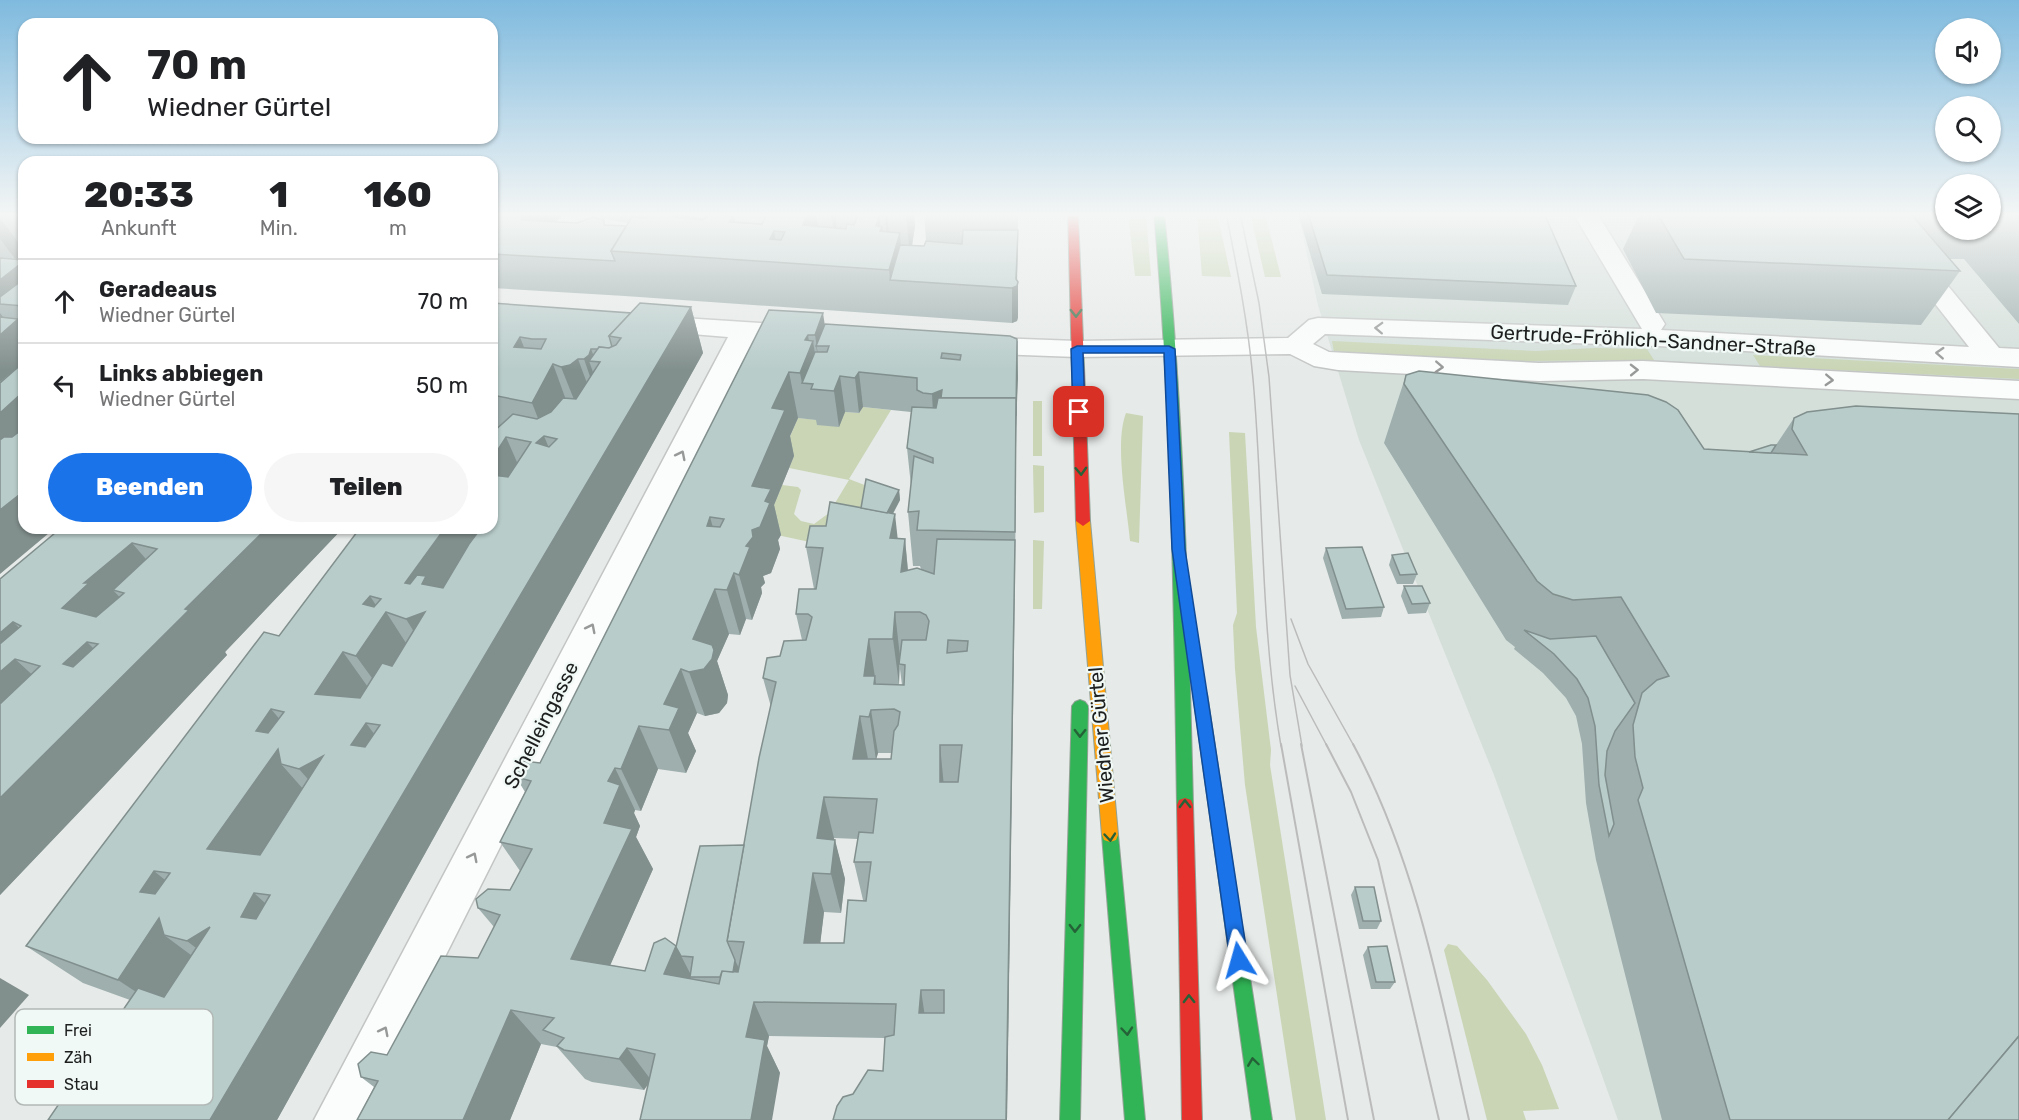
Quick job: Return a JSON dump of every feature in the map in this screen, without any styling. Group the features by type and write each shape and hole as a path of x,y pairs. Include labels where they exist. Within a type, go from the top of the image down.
{"main road":[{"name":"Wiedner Gürtel","path":"1075,265 1084,548 1135,1120"},
{"path":"1165,265 1179,549 1192,1120"},
{"path":"1081,667 1084,548"},
{"path":"1179,549 1262,1120"},
{"path":"1070,1120 1081,691"}],"street":[{"path":"1617,265 1652,324"},
{"path":"1918,265 1990,356"},
{"path":"630,322 828,336"},
{"name":"Gertrude-Fröhlich-Sandner-Straße","path":"1295,346 1318,326 1658,338 2019,358"},
{"name":"Schelleingasse","path":"338,1120 745,331"},
{"path":"947,344 1077,349 1169,349"},
{"name":"Gertrude-Fröhlich-Sandner-Straße","path":"1169,349 1295,346 1324,360 1338,361 1539,372 1642,370 2019,390"}],"shaded area":[{"path":"1309,265 2019,265 2019,1120 1618,1120 1494,775 1359,440 1318,305"}],"green space":[{"path":"1134,265 1150,265 1151,276 1135,276"},
{"path":"1201,265 1228,265 1231,277 1202,276"},
{"path":"1262,265 1278,265 1281,277 1265,277"},
{"path":"1332,341 1536,351 1595,348 1647,349 1654,360 1518,361 1334,352"},
{"path":"1753,355 2019,369 2019,379 1760,366"},
{"path":"1033,401 1042,401 1042,456 1033,456"},
{"path":"863,407 891,410 849,479 867,486 862,520 838,548 763,532 782,485 798,487 801,490 794,514 801,521 814,524 829,513 849,480 789,468 794,456 782,455 798,418 818,420 845,412 859,413"},
{"path":"1126,413 1143,416 1139,543 1130,541 1122,476 1121,441"},
{"path":"1229,432 1245,433 1256,627 1271,750 1270,765 1326,1120 1296,1120 1245,785 1233,625 1237,613"},
{"path":"1033,465 1044,466 1044,512 1034,513"},
{"path":"1033,540 1044,541 1042,609 1033,609"},
{"path":"1448,944 1457,946 1487,980 1526,1034 1542,1065 1559,1109 1523,1111 1526,1120 1487,1120 1444,950"}],"building":[{"path":"0,265 18,265 18,266 0,280"},
{"path":"820,265 890,265 889,270"},
{"path":"894,265 1017,265 1018,282 1017,286 1012,288 890,280"},
{"path":"1324,265 1567,265 1576,286 1327,275"},
{"path":"1828,265 1955,265 1960,271"},
{"path":"18,284 18,306 0,304 0,297"},
{"path":"498,303 631,313 609,336 612,347 591,349 589,355 584,359 578,359 570,365 561,367 553,364 532,403 498,396","holes":["520,337 546,339 541,349 514,347"]},
{"path":"640,303 691,307 210,1120 48,1120 58,1105 213,1105 213,1009 124,1009 138,988 164,997 210,927 187,941 164,935 159,918 118,980 26,946 264,632 279,636 356,534 441,534 405,583 410,584 417,575 426,576 422,584 443,588 476,534 498,534 498,476 508,477 531,442 506,437 498,450 498,428 513,414 537,419 551,412 563,398 576,399 600,362 589,361 599,347 609,348 616,345 621,338 609,336","holes":["544,436 557,439 549,447 536,443","370,596 381,599 374,607 363,604","386,612 406,619 425,612 392,666 382,663 360,698 315,694 343,652 356,656","271,709 284,712 268,733 256,731","366,723 380,725 365,747 351,745","278,749 281,764 299,769 323,756 260,855 207,849","154,871 170,873 155,894 140,892","254,893 270,895 256,919 241,917"]},
{"path":"769,310 823,313 815,335 808,335 805,340 813,341 800,373 789,372 772,408 785,410 752,486 771,489 765,501 770,503 760,527 752,530 753,537 746,546 750,547 739,575 734,573 727,590 715,589 693,639 712,645 714,650 712,659 704,669 689,672 681,669 664,704 679,708 669,730 639,726 621,769 615,768 608,781 620,785 604,823 632,829 571,959 645,971 654,943 665,938 676,946 664,974 719,984 722,971 738,972 744,942 727,941 759,758 776,682 763,678 767,658 780,656 784,641 806,640 812,617 808,614 796,614 799,589 816,589 823,548 806,547 810,526 826,526 830,502 895,514 890,538 905,539 901,572 917,568 934,574 937,539 1015,540 1006,1120 833,1120 837,1106 843,1097 853,1094 868,1070 883,1071 885,1037 894,1035 896,1004 754,1002 746,1037 765,1040 751,1120 640,1120 655,1054 627,1048 619,1059 564,1050 557,1046 564,1038 543,1030 554,1018 511,1010 463,1120 357,1120 378,1081 361,1077 358,1064 371,1052 387,1055 441,956 478,958 500,915 478,908 476,899 488,889 510,890 532,849 500,842 531,781 516,777 514,769 524,761 540,763","holes":["710,517 724,519 720,527 707,526","895,612 920,612 926,615 929,621 926,640 902,640 899,664 905,665 904,685 874,684 875,676 864,676 869,639 893,639","948,640 968,641 967,651 947,653","894,709 900,712 898,725 894,731 891,759 853,759 860,716 869,717 871,710","940,745 962,745 958,782 940,782","824,797 877,799 873,833 859,832 854,862 871,862 866,901 848,900 844,943 804,943 813,873 831,874 835,840 817,838","921,990 944,990 944,1013 919,1013"]},
{"path":"0,317 18,319 0,335"},
{"path":"825,324 1010,336 1017,339 1016,416 1016,398 941,398 942,390 932,394 917,390 917,378 859,372 855,378 840,376 834,391 811,389 813,384 802,383 815,352 827,352 829,346 816,346","holes":["942,353 961,355 960,360 941,358"]},
{"path":"18,367 18,396 0,413 0,383"},
{"path":"1419,371 1648,395 1678,410 1704,449 1807,455 1792,429 1794,418 1807,412 1856,406 2019,414 2019,1036 1948,1120 1730,1120 1638,800 1643,788 1635,757 1633,725 1642,693 1657,680 1669,676 1621,597 1573,600 1553,594 1537,581 1404,384 1406,375"},
{"path":"938,398 1016,398 1015,532 917,530 919,511 908,512 914,456 933,463 933,458 907,448 912,407 936,408"},
{"path":"18,432 18,496 0,510 0,440 4,437 12,437"},
{"path":"1776,445 1771,453 1749,452"},
{"path":"866,479 899,490 887,513 861,508"},
{"path":"54,534 261,534 185,609 189,610 0,798 0,704 40,666 15,659 0,672 0,642 21,626 13,622 0,633 0,579","holes":["132,543 157,549 113,590 124,593 96,617 62,608 89,583 84,583","87,642 98,644 73,667 63,664"]},
{"path":"1362,547 1384,607 1346,609 1326,548"},
{"path":"1408,553 1417,574 1400,575 1392,555"},
{"path":"1404,586 1422,586 1430,603 1412,604"},
{"path":"1524,630 1550,639 1596,636 1635,703 1615,731 1607,751 1605,775 1614,824 1609,836 1599,785 1595,726 1588,698 1577,679 1554,654"},
{"path":"744,845 727,941 735,960 733,972 722,971 720,977 690,977 693,957 681,956 676,947 700,846"},
{"path":"1355,887 1374,887 1381,921 1363,921"},
{"path":"1387,946 1395,982 1376,982 1368,947"},
{"path":"2019,1036 2019,1120 1948,1120"}],"tram line":[{"path":"1236,265 1251,358 1269,655 1281,746"},
{"path":"1251,265 1259,303 1269,377 1290,675 1302,746"},
{"path":"1291,619 1308,664 1354,746"},
{"path":"1295,686 1327,746"},
{"path":"1281,744 1348,1120"},
{"path":"1301,744 1374,1120"},
{"path":"1326,744 1351,792 1378,860 1439,1120"},
{"path":"1354,746 1375,788 1410,881 1436,976 1469,1120"}],"traffic: fast":[{"path":"1164,265 1176,435 1185,805"},
{"path":"1070,1120 1080,706"},
{"path":"1110,835 1135,1120"},
{"path":"1227,880 1262,1120"}],"traffic: slow":[{"path":"1083,521 1110,835"},
{"path":"1200,694 1227,880"}],"traffic: jam":[{"path":"1075,265 1083,521"},
{"path":"1185,805 1192,1120"}],"route":[{"path":"1079,412 1077,349 1169,349 1179,549 1239,960"}]}
